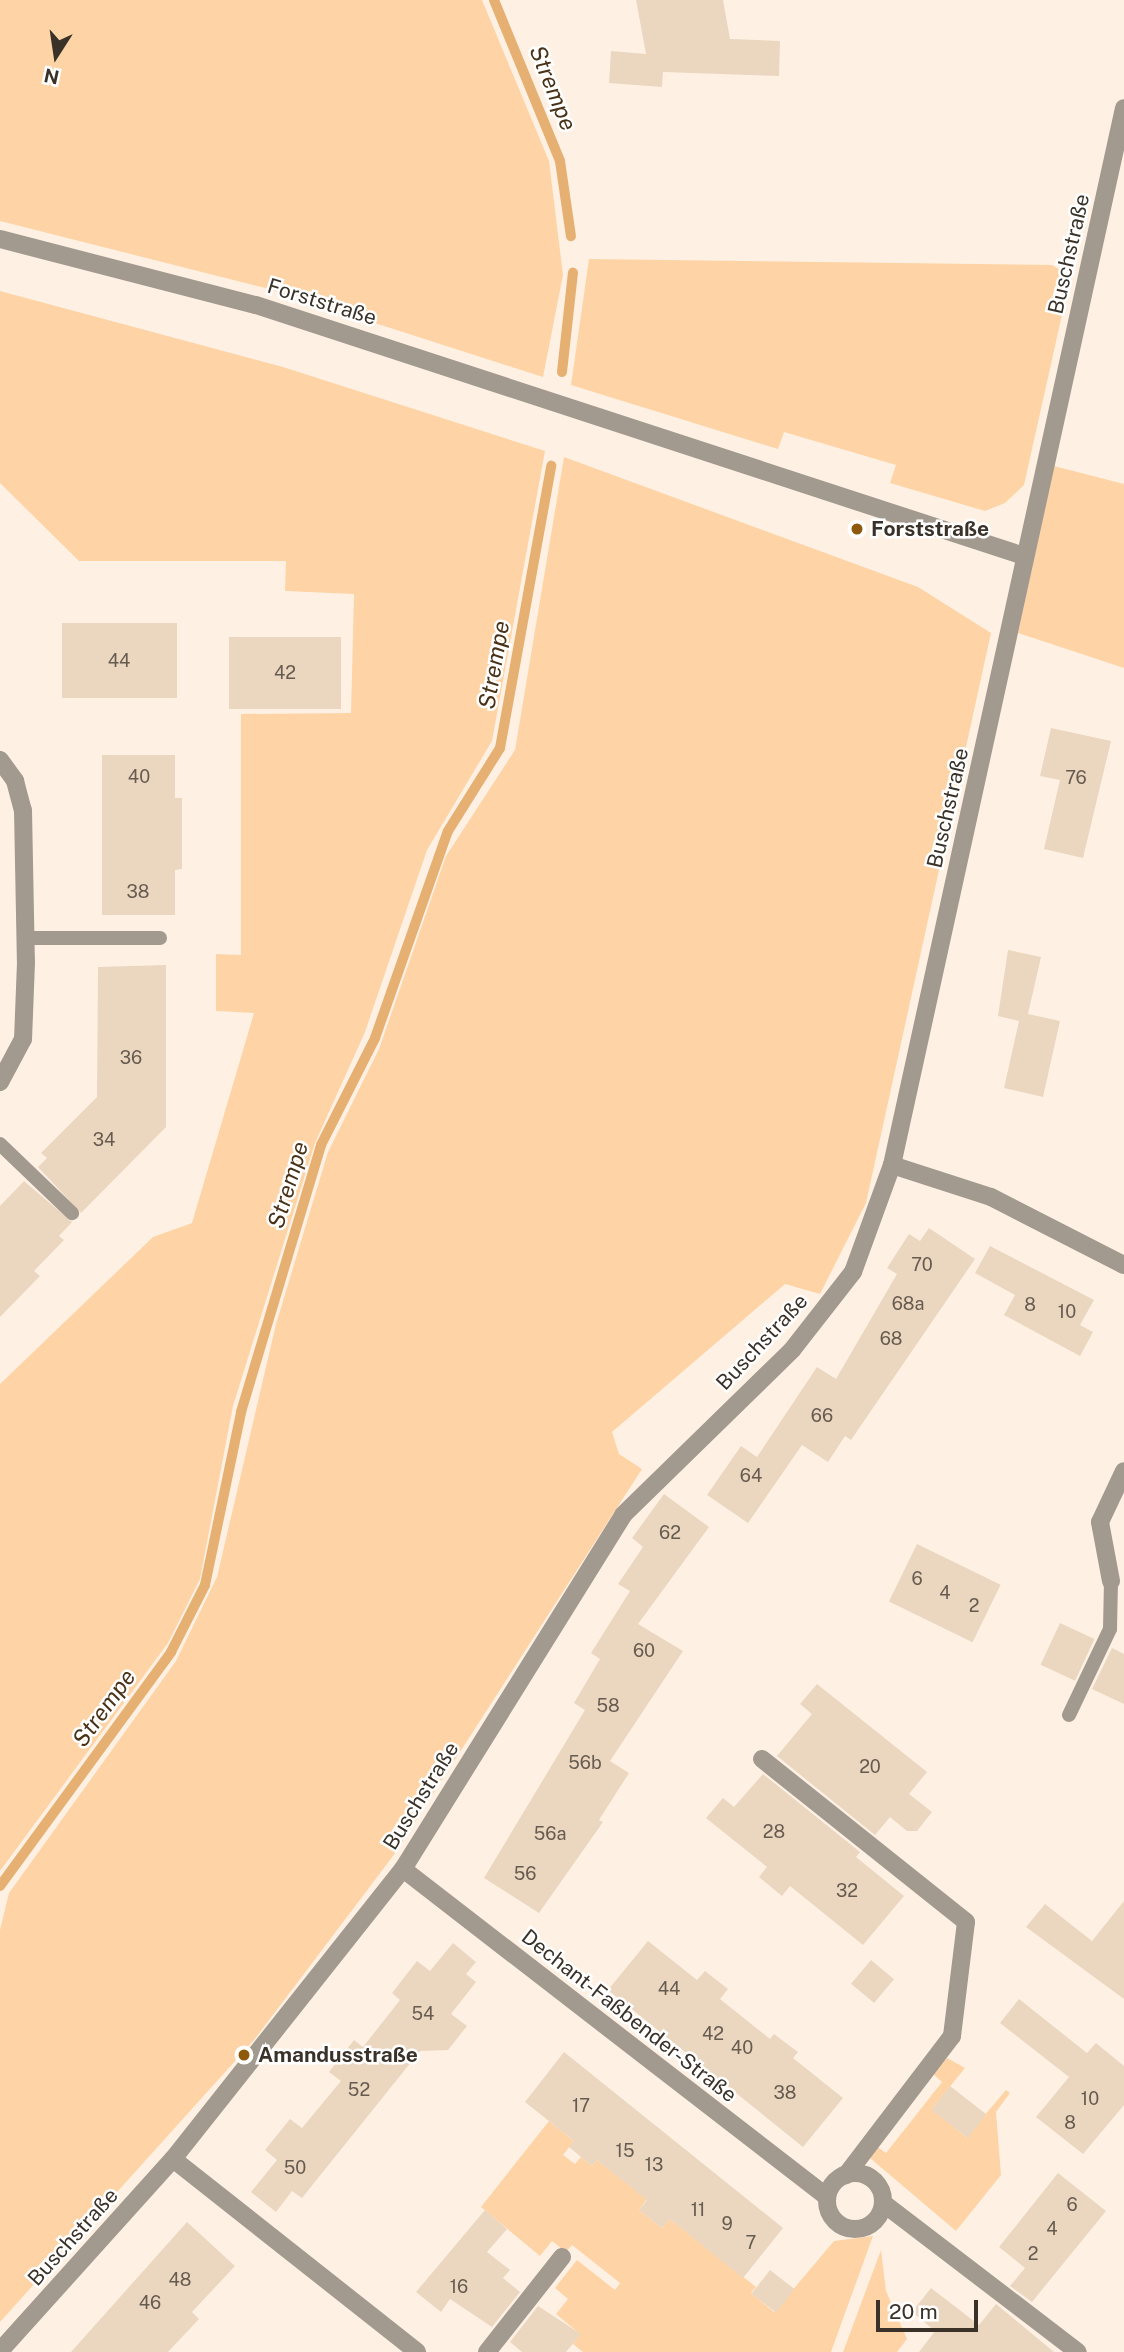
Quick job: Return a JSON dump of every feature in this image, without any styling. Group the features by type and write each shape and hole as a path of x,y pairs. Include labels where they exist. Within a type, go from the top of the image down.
{"street":[{"name":"Buschstraße","path":"0,2351 173,2160 403,1869 623,1515 792,1350 853,1272 892,1165 1124,108"},
{"name":"Forststraße","path":"0,239 296,318 1024,556"},
{"path":"0,760 15,780 23,810 26,938 23,1039 0,1082"},
{"path":"892,1165 991,1197 1124,1265"},
{"path":"1111,1581 1100,1522 1124,1471"},
{"path":"762,1759 966,1922 952,2036 827,2197"},
{"name":"Dechant-Faßbender-Straße","path":"403,1869 827,2197 833,2220 854,2230 875,2221 883,2203"},
{"path":"173,2160 417,2352"},
{"path":"846,2175 867,2176 883,2203 1078,2352"},
{"path":"487,2352 562,2256"}],"lane":[{"path":"26,938 160,938"},
{"path":"0,1144 72,1213"},
{"path":"1069,1715 1110,1629 1111,1581"}],"shaded area":[{"path":"0,0 482,0 549,161 563,275 543,377 269,289 0,221"},
{"path":"589,259 1052,265 1067,274 1068,288 1024,485 1005,503 985,511 890,483 896,465 784,432 778,449 571,385"},
{"path":"0,291 283,367 545,451 492,741 427,850 365,1032 315,1143 233,1406 200,1579 168,1643 0,1871 0,1384 153,1237 192,1223 254,1013 216,1011 216,954 241,955 241,714 351,713 354,594 285,591 286,561 79,561 0,483"},
{"path":"564,457 918,587 991,633 866,1203 820,1294 785,1284 612,1432 619,1454 642,1469 393,1856 254,2040 0,2322 0,1930 9,1893 176,1661 217,1577 276,1324 328,1152 379,1049 446,856 515,750"},
{"path":"1054,466 1124,484 1124,668 1018,633"},
{"path":"947,2058 965,2068 932,2109 966,2137 1006,2090 1010,2093 996,2112 1001,2175 956,2231 870,2158 876,2146 886,2153 942,2082 933,2074"},
{"path":"549,2121 574,2141 563,2155 575,2164 581,2157 592,2166 597,2160 647,2199 639,2210 662,2228 670,2219 756,2287 751,2293 774,2312 834,2241 873,2236 831,2352 583,2352 573,2344 580,2334 556,2314 568,2299 555,2288 577,2260 615,2290 620,2283 572,2245 566,2252 552,2241 540,2256 481,2207"},
{"path":"881,2250 886,2291 907,2339 897,2352 843,2352"}],"building":[{"path":"636,0 723,0 730,39 780,41 779,76 663,72 662,87 609,83 611,51 646,54"},
{"path":"62,623 177,623 177,698 62,698"},
{"path":"229,637 341,637 341,709 229,709"},
{"path":"1051,728 1111,741 1083,858 1044,849 1060,780 1040,776"},
{"path":"102,755 175,755 175,798 182,798 182,869 175,870 175,915 102,915"},
{"path":"1008,950 1041,957 1028,1014 1060,1021 1043,1097 1004,1088 1019,1021 998,1016"},
{"path":"166,965 166,1127 81,1213 38,1167 47,1158 41,1153 97,1097 98,967"},
{"path":"24,1181 72,1222 59,1236 64,1240 34,1271 40,1276 0,1317 0,1206"},
{"path":"929,1228 975,1259 851,1440 845,1436 828,1462 802,1445 748,1523 707,1495 741,1446 757,1457 817,1367 836,1379 897,1274 887,1268 909,1234 920,1241"},
{"path":"990,1246 1094,1300 1080,1325 1093,1332 1080,1356 1004,1315 1015,1295 975,1273"},
{"path":"664,1494 709,1527 638,1624 683,1651 610,1761 629,1773 599,1820 603,1822 539,1913 484,1878 585,1710 574,1703 600,1659 591,1653 630,1591 618,1584 643,1547 632,1538"},
{"path":"917,1544 1001,1585 973,1642 889,1602"},
{"path":"1060,1623 1094,1639 1075,1681 1041,1665"},
{"path":"1112,1648 1124,1654 1124,1704 1092,1689"},
{"path":"817,1684 927,1772 909,1794 932,1812 917,1831 907,1831 890,1817 875,1835 777,1756 812,1714 800,1704"},
{"path":"763,1774 860,1852 856,1857 904,1896 863,1945 790,1886 782,1896 759,1877 767,1867 706,1818 723,1798 734,1807"},
{"path":"1124,1901 1124,1999 1026,1927 1045,1904 1092,1941"},
{"path":"648,1941 697,1980 705,1971 728,1989 720,1999 770,2039 774,2034 798,2052 793,2058 843,2098 803,2147 608,1990"},
{"path":"453,1943 476,1962 466,1974 476,1982 451,2014 467,2026 448,2050 420,2051 302,2198 292,2191 276,2212 251,2192 277,2160 265,2150 290,2119 302,2128 341,2081 329,2072 354,2040 363,2047 400,2000 392,1993 417,1961 430,1971"},
{"path":"871,1960 894,1979 874,2003 851,1984"},
{"path":"1019,1999 1087,2053 1096,2043 1124,2066 1124,2105 1083,2154 1036,2117 1069,2077 1000,2023"},
{"path":"564,2052 783,2228 743,2278 670,2219 662,2228 639,2210 647,2200 597,2160 592,2166 569,2147 574,2141 525,2102"},
{"path":"950,2086 986,2114 968,2138 932,2110"},
{"path":"1058,2173 1106,2211 1032,2302 1010,2286 1025,2268 999,2247"},
{"path":"485,2210 507,2229 487,2252 510,2270 503,2278 520,2292 492,2327 450,2299 441,2312 416,2292"},
{"path":"187,2222 235,2266 192,2312 199,2319 168,2352 71,2352"},
{"path":"770,2270 794,2289 776,2313 752,2294"},
{"path":"931,2288 979,2325 996,2304 1054,2352 919,2352 935,2331 912,2312"},
{"path":"538,2306 581,2334 566,2352 522,2352 510,2342"}],"waterway":[{"name":"Strempe","path":"494,0 560,161 571,236"},
{"name":"Strempe","path":"562,372 573,273"},
{"name":"Strempe","path":"0,1886 171,1652 205,1585 241,1412 321,1145 375,1038 448,831 500,748 551,466"}],"place":[{"name":"Forststraße","path":"857,529"},
{"name":"Amandusstraße","path":"244,2055"}]}
